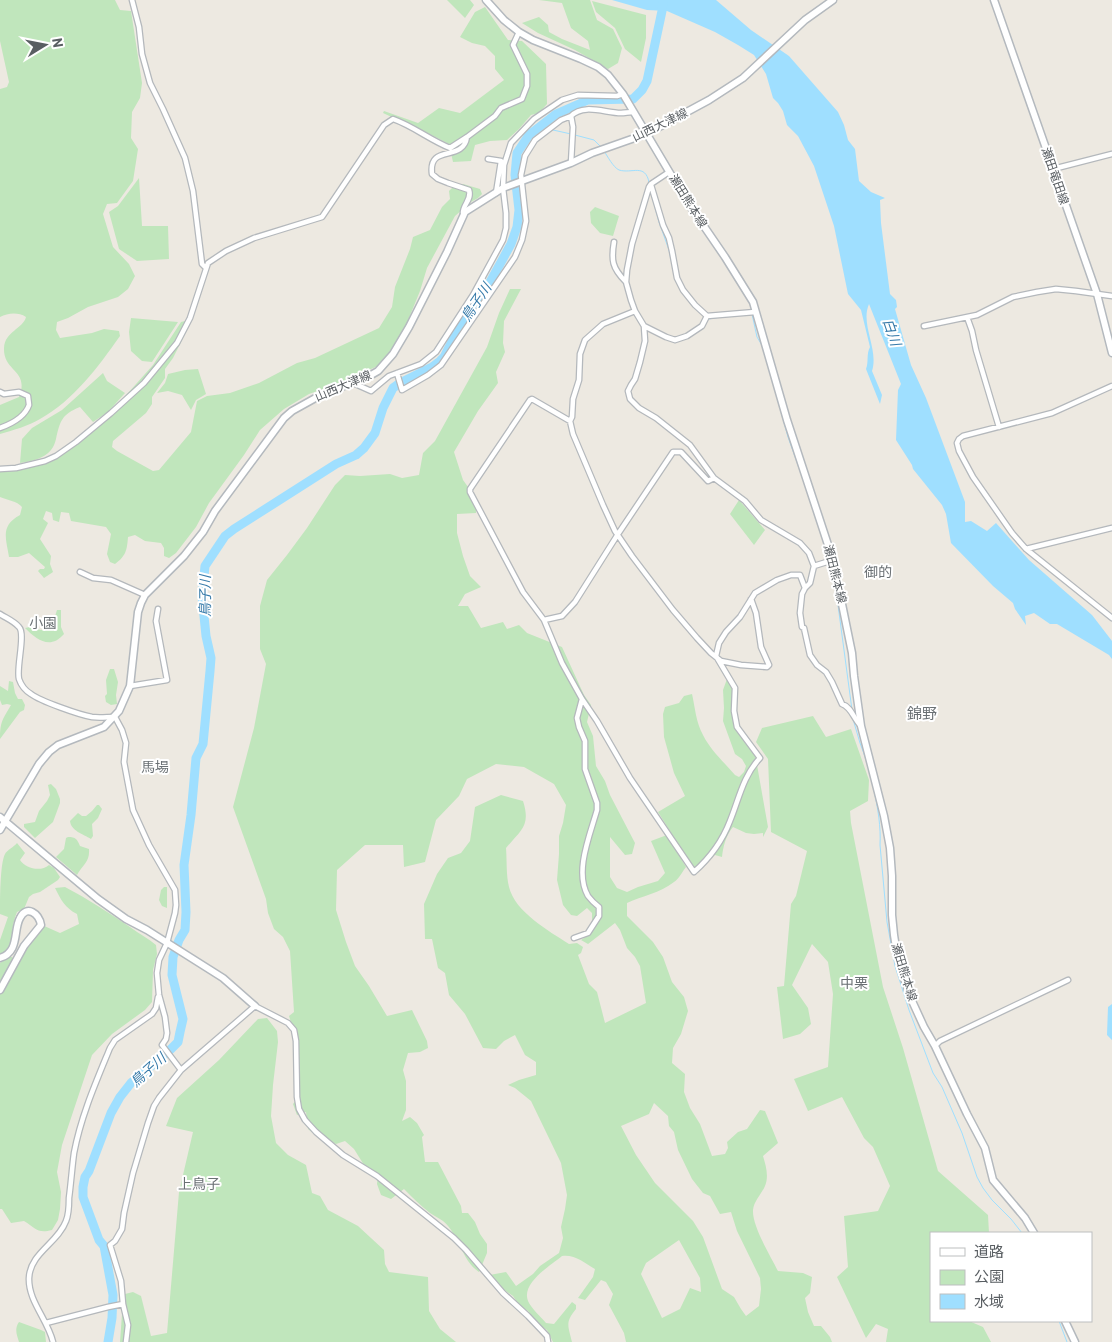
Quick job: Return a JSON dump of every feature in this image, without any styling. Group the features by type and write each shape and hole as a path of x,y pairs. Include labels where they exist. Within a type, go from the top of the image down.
{"main road":[{"name":"瀬田熊本線","path":"486,0 518,32 533,40 581,58 608,75 623,94 686,200 753,302 786,420 833,560 852,653 861,726 884,816 890,848 892,916 897,954 913,1003 984,1148 993,1180 1025,1218 1033,1232"},
{"name":"山西大津線","path":"0,830 3,819 38,764 49,752 58,744 104,728 115,717 130,686 138,612 145,595 184,556 203,532 215,512 284,418 292,411 330,391 378,371 393,354 437,273 465,212 505,188 592,153 646,134 709,100 743,78 806,20 833,0"},
{"name":"瀬田竜田線","path":"994,0 1097,294 1112,352"},
{"path":"3,819 98,899 126,919 147,930 222,978 255,1006"},
{"path":"0,958 8,954 13,947 19,918 26,912 31,911 34,913 39,918 41,925 24,946 0,990"},
{"path":"1065,1322 1075,1342"}],"street":[{"path":"132,0 139,27 142,54 150,83 185,158 193,191 202,264 205,267"},
{"path":"0,469 16,468 45,461 56,456 111,414 144,383 177,343 196,303 205,267 226,251 254,238 322,218 384,124 393,120 404,123 437,143 450,148 495,116 501,108 522,98 527,86 527,74 513,45 518,32"},
{"path":"353,383 371,391 389,376 421,364 436,352 473,295 503,240 506,228 504,165 511,143 534,120 562,100 578,95 617,96 623,94"},
{"path":"398,374 402,390 441,365 515,257 522,240 526,221 520,182 521,175 525,156 535,140 575,112 597,110 621,113 633,112"},
{"path":"571,116 573,126 571,163"},
{"path":"462,217 463,208 471,195 469,190 438,179 432,174 431,168 432,162 440,154 455,152 464,147 467,137"},
{"path":"1053,169 1112,154"},
{"path":"488,159 501,161 496,193"},
{"path":"670,172 651,184 632,244 626,282 635,311 644,326 645,341 635,379 628,391 630,398 639,408 656,418 690,445 714,478 745,501 760,520 800,543 809,553 814,566 810,583 804,588 802,594 800,613 810,655 817,665 826,672 842,704 850,709 853,717 861,726"},
{"path":"651,184 662,224 671,244 677,278 683,290 695,305 707,316 755,312"},
{"path":"614,242 612,256 614,264 620,276 626,282"},
{"path":"924,326 987,311 1013,297 1036,292 1056,290 1112,296"},
{"path":"635,311 603,324 585,340 580,354 579,380 573,399 570,421 573,434 591,479 611,522 632,556 673,610 711,653 721,661 767,667 768,665 760,647 756,613 751,599"},
{"path":"644,326 675,340 687,336 702,326 707,316"},
{"path":"966,317 972,331 1000,427"},
{"path":"1112,386 1052,412 963,436 957,443 959,451 973,478 1012,533 1026,548 1112,618"},
{"path":"0,392 4,394 19,392 28,396 29,404 16,421 0,428"},
{"path":"570,421 532,398 470,489 470,492 523,592 544,620 562,663 582,700 597,721 630,778 694,872 706,862 724,835 746,777 760,758 737,727 734,710 735,688 716,656 719,643 740,617 755,593 791,575 800,575 804,588"},
{"path":"544,620 562,616 570,608 673,452 681,452 708,481 714,478"},
{"path":"1026,548 1112,528"},
{"path":"814,566 833,560"},
{"path":"80,572 93,578 111,580 145,595"},
{"path":"130,686 167,680 156,621 158,610"},
{"path":"0,614 20,627 22,637 19,679 23,687 32,695 51,704 91,716 115,717 122,730 126,743 124,762 133,810 149,846 175,890 176,905 168,944 159,960 157,973 159,995 167,1033 162,1045 181,1070"},
{"path":"574,938 588,933 599,916 599,907 589,898 582,881 582,870 597,810 597,803 585,769 584,741 577,718 582,700"},
{"path":"935,1046 940,1041 1068,980"},
{"path":"54,1342 31,1292 29,1278 32,1266 36,1258 66,1221 79,1128 110,1048 115,1040 152,1014 156,1008 159,995"},
{"path":"126,1342 128,1325 123,1304 121,1281 110,1245 115,1241 122,1229 128,1188 154,1106 181,1070 255,1006 288,1023 294,1030 296,1041 297,1097 299,1109 305,1120 343,1155 377,1176 454,1238 503,1293 547,1336 548,1342"},
{"path":"46,1323 123,1304"}],"green space":[{"path":"0,0 115,0 120,10 131,11 142,83 140,98 132,112 131,138 138,149 133,181 117,203 107,204 103,214 113,247 129,264 135,276 128,289 118,297 88,307 57,322 56,330 60,338 92,333 104,329 119,331 120,336 85,382 64,402 21,428 0,434 0,405 19,397 21,388 19,376 7,362 4,348 5,342 26,317 20,314 13,314 0,317 0,89 7,87 9,82 0,41"},
{"path":"447,0 470,0 474,5 465,18"},
{"path":"539,0 590,0 597,20 613,29 622,48 618,63 608,69 522,23 539,17 548,25 549,32 590,50 588,41 571,28 562,3"},
{"path":"592,1 646,15 646,38 641,62 625,49 615,28 596,12"},
{"path":"485,7 508,40 522,41 546,64 547,104 539,113 531,115 507,140 490,141 475,145 471,161 453,162 449,144 410,124 383,113 384,111 418,123 439,108 460,113 504,80 495,69 495,56 485,46 472,43 460,37 475,12"},
{"path":"139,178 142,226 168,226 169,259 137,261 119,249 109,212 118,206"},
{"path":"463,184 480,189 482,194 455,216 427,268 402,335 390,355 380,365 309,394 284,409 260,430 209,503 196,527 176,553 169,558 164,556 164,548 161,543 145,541 135,535 128,537 125,552 122,558 115,564 110,562 107,554 111,534 106,527 71,521 69,513 61,512 59,522 53,520 52,513 46,511 43,519 48,523 40,539 51,556 50,564 53,572 44,578 38,571 45,567 29,553 18,557 9,557 6,538 7,528 20,515 22,507 15,502 0,497 0,471 16,471 48,458 95,430 153,365 181,322 185,321 189,326 173,358 165,369 165,378 152,397 152,404 146,413 113,441 112,447 117,451 153,471 159,470 191,432 197,401 207,396 230,393 259,383 297,363 315,358 379,328 392,307 395,287 413,237 430,230 442,207 450,199 449,191 453,187"},
{"path":"595,207 619,216 613,236 600,233 591,223 590,212"},
{"path":"510,289 521,289 504,321 503,343 505,352 496,372 498,383 478,411 454,452 463,480 476,498 476,513 457,514 457,533 470,576 481,587 465,594 458,606 468,606 481,628 503,622 507,629 519,625 527,633 562,647 584,695 591,705 587,722 593,736 596,766 635,843 632,854 625,855 610,837 610,877 617,888 627,892 658,881 665,873 651,841 667,835 686,867 669,886 627,903 627,916 653,942 663,957 672,982 684,997 688,1011 681,1034 673,1048 672,1063 685,1074 684,1092 690,1108 700,1124 712,1156 725,1154 728,1148 727,1142 738,1132 747,1129 760,1110 765,1111 778,1143 763,1156 767,1178 753,1210 756,1224 762,1241 778,1271 803,1273 812,1277 810,1293 805,1298 808,1312 814,1326 821,1326 832,1342 626,1342 624,1333 609,1305 613,1294 606,1282 601,1280 585,1300 578,1298 593,1277 595,1269 571,1256 562,1256 533,1281 527,1294 529,1304 546,1323 554,1324 572,1302 576,1305 576,1309 570,1317 568,1324 572,1342 553,1342 547,1330 536,1323 528,1311 519,1305 513,1296 484,1276 506,1272 516,1286 559,1253 563,1238 561,1227 567,1195 561,1163 531,1101 515,1088 508,1085 536,1075 536,1062 525,1055 515,1035 504,1041 496,1049 483,1048 465,1014 449,995 445,973 438,968 432,939 425,939 424,904 437,874 448,858 461,853 470,841 475,807 501,795 523,801 526,816 525,822 520,832 506,848 507,873 512,896 525,913 552,933 569,944 577,943 583,947 578,955 589,984 597,992 605,1023 646,1003 640,966 627,948 615,923 588,944 581,940 592,933 592,913 587,908 577,916 571,915 563,905 557,880 559,836 566,805 554,784 524,767 496,764 467,779 459,796 436,820 425,862 404,867 403,845 365,845 337,870 336,910 355,966 387,1016 412,1010 427,1041 428,1048 420,1052 408,1053 403,1070 406,1081 406,1110 402,1121 410,1117 417,1123 424,1135 422,1137 425,1162 438,1162 461,1206 462,1213 468,1213 487,1244 487,1253 479,1272 468,1261 453,1233 443,1221 427,1210 404,1189 391,1199 381,1195 377,1184 378,1174 364,1165 354,1149 345,1141 336,1144 331,1141 323,1141 308,1129 306,1112 297,1115 293,1104 298,1098 299,1081 298,1069 293,1055 294,1032 289,1016 294,1012 290,951 283,937 274,929 268,913 266,899 233,807 254,728 266,664 260,649 260,606 267,580 307,528 335,485 345,475 390,474 402,478 419,475 423,453 435,441 487,347","holes":["654,1103 668,1116 669,1126 674,1132 678,1150 692,1179 703,1193 710,1196 720,1214 731,1212 737,1231 760,1278 759,1306 746,1316 734,1297 722,1289 703,1237 693,1221 655,1183 636,1155 621,1126 649,1114","679,1240 700,1278 701,1292 690,1288 680,1309 662,1318 641,1274 646,1263"]},
{"path":"131,318 178,322 152,362 142,361 131,351 129,332"},
{"path":"198,369 206,394 196,400 191,410 182,395 168,391 157,393 165,383 168,374"},
{"path":"103,373 107,381 125,393 108,412 93,422 80,407 69,412 59,427 51,450 45,456 20,463 22,439 32,428 62,410"},
{"path":"739,500 765,530 754,545 730,514"},
{"path":"57,610 61,610 61,627 64,634 54,642 39,639 25,628 30,627 41,630 52,626"},
{"path":"110,669 114,669 118,682 117,704 111,705 106,702 105,696 107,694 106,680"},
{"path":"727,679 733,694 735,722 754,748 768,827 763,837 763,833 746,833 733,827 725,841 722,857 715,855 693,868 658,812 685,796 674,773 664,737 663,714 665,707 679,703 684,696 692,694 696,715 706,741 722,761 739,777 744,772 746,766 742,759 735,754 723,721 723,690"},
{"path":"9,681 13,682 18,699 22,699 25,705 24,710 20,712 0,739 2,720 11,705 2,705 0,686 8,691"},
{"path":"813,716 826,737 851,729 869,780 868,801 850,811 883,987 903,1048 938,1171 988,1215 989,1232 930,1232 930,1322 971,1322 983,1327 991,1342 886,1342 888,1329 876,1324 866,1338 837,1277 848,1267 844,1216 878,1211 890,1186 873,1147 864,1138 842,1097 808,1111 794,1079 828,1067 833,994 828,962 812,944 792,985 808,1008 811,1024 800,1034 783,1039 777,987 784,986 791,904 796,896 807,851 771,832 768,759 756,742 762,728"},
{"path":"51,784 56,789 60,803 53,822 35,838 24,827 24,824 35,822 39,811 50,795 48,785"},
{"path":"97,805 102,809 98,818 92,824 93,836 91,839 75,830 70,821 78,813 86,816"},
{"path":"66,838 75,838 80,846 89,849 87,860 77,875 56,857 64,849"},
{"path":"17,843 25,853 20,860 26,866 38,869 49,865 54,868 60,877 40,892 29,897 24,909 17,912 13,924 10,947 0,957 0,940 8,917 0,914 2,865 6,853"},
{"path":"65,887 150,940 156,945 157,954 153,970 152,1002 145,1010 112,1034 92,1055 62,1145 57,1172 61,1192 58,1220 52,1230 43,1231 37,1230 24,1221 11,1223 2,1209 0,1209 0,993 29,938 42,925 60,933 79,924 77,914 69,909 55,888"},
{"path":"167,887 167,908 162,906 159,900 161,890"},
{"path":"9,957 13,959 8,974 0,987 0,963"},
{"path":"267,1018 277,1031 278,1042 271,1116 276,1143 288,1155 306,1165 312,1193 320,1196 328,1210 358,1226 384,1250 385,1264 389,1272 428,1277 429,1311 440,1329 456,1342 120,1342 121,1295 133,1292 141,1296 151,1336 167,1333 179,1192 193,1132 166,1126 177,1098 219,1060 258,1019"},
{"path":"19,1322 45,1332 46,1342 19,1342 16,1330"}],"water":[{"name":"白川","path":"612,0 716,0 751,30 789,56 838,112 848,140 855,149 859,181 871,192 885,198 880,200 881,223 890,294 896,300 897,307 895,309 911,365 926,398 965,502 965,522 971,521 987,531 996,523 1029,560 1092,615 1112,641 1112,659 1109,655 1057,624 1050,624 1034,613 1025,616 1026,625 1013,603 993,586 951,543 946,514 942,505 913,469 896,440 898,390 901,384 869,304 867,320 874,363 872,371 882,395 880,404 866,369 870,347 861,310 848,294 834,226 814,166 798,136 787,125 783,111 773,98 766,74 754,55 715,32 667,11 647,10"},
{"path":"1112,1004 1112,1040 1107,1035 1108,1007"}],"waterway":[{"name":"鳥子川","path":"108,1342 113,1295 104,1246 99,1240 83,1197 83,1187 85,1177 111,1113 120,1097 131,1083 178,1042 183,1019 172,975 173,957 185,930 184,865 196,758 203,744 210,671 211,658 206,636 202,596 205,566 225,536 234,529 336,464 356,455 375,433 383,408 393,388 432,367 444,357 463,320 489,284 511,244 517,227 519,210 515,175 517,153 529,135 556,114 588,100 633,99 642,90 647,81 663,0"},
{"name":"鳥子川","path":"540,126 545,127"},
{"path":"553,130 571,134"},
{"path":"575,135 594,140 600,146"},
{"path":"604,151 617,169 641,171 647,176 649,182"},
{"path":"651,193 669,250 675,278"},
{"path":"694,306 702,314"},
{"path":"729,316 752,314 757,337 763,347"},
{"path":"707,318 720,317"},
{"path":"765,353 788,437 802,476"},
{"path":"836,590 852,710"},
{"path":"853,719 867,762"},
{"path":"874,790 880,825 887,922 895,966 909,1010 933,1073 942,1087 962,1133 977,1177 992,1200 1021,1232"},
{"path":"1059,1322 1067,1342"}],"district":[{"name":"御的","path":"878,572"},
{"name":"小園","path":"43,623"},
{"name":"錦野","path":"922,714"},
{"name":"馬場","path":"155,767"},
{"name":"中栗","path":"854,983"},
{"name":"上鳥子","path":"199,1184"}]}
